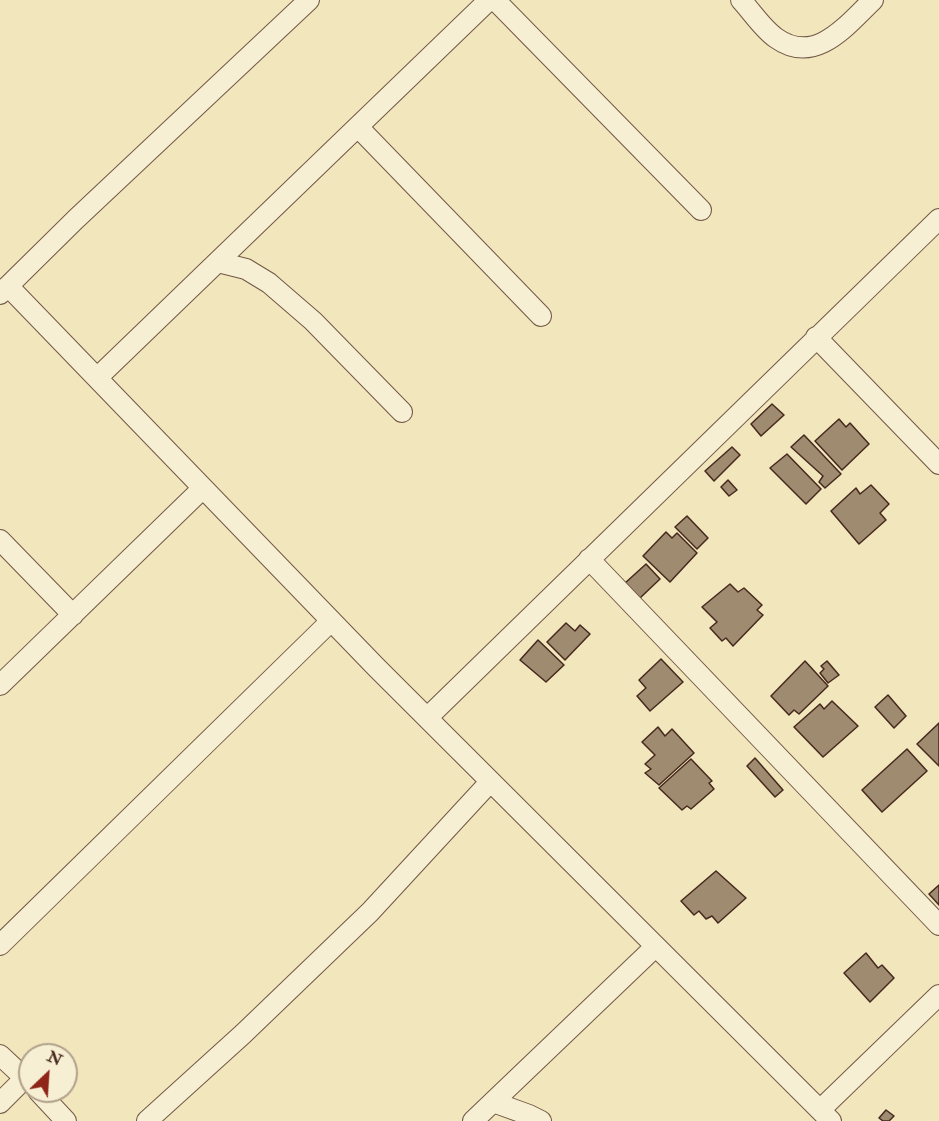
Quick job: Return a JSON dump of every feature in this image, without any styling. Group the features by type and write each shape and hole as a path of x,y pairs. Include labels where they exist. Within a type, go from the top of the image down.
{"street":[{"path":"309,0 76,219 4,290 97,378 490,782 826,1115 939,995"},
{"path":"97,378 489,0"},
{"path":"495,0 701,210"},
{"path":"741,0 775,38 797,48 822,45 873,0"},
{"path":"358,127 541,316"},
{"path":"427,718 939,219"},
{"path":"218,262 246,269 269,283 313,321 402,412"},
{"path":"816,337 939,464"},
{"path":"0,685 204,488"},
{"path":"0,540 73,615"},
{"path":"589,559 939,925"},
{"path":"0,945 331,621"},
{"path":"147,1121 243,1034 370,912 490,782"},
{"path":"473,1121 655,947"},
{"path":"0,1055 18,1072"},
{"path":"0,1103 18,1092"},
{"path":"493,1102 530,1114 541,1121"},
{"path":"49,1103 66,1121"}],"building":[{"path":"772,404 784,415 761,436 751,424"},
{"path":"839,419 846,427 850,423 869,444 842,470 815,441"},
{"path":"804,435 841,474 825,488 819,482 823,476 791,447"},
{"path":"732,447 740,455 714,481 705,471"},
{"path":"787,454 821,489 806,504 770,468"},
{"path":"728,480 737,490 729,496 721,487"},
{"path":"871,485 889,504 880,513 886,520 859,544 831,511 856,488 860,494"},
{"path":"687,516 708,538 697,549 675,527"},
{"path":"666,532 672,538 677,533 697,553 670,582 643,556"},
{"path":"646,564 660,579 640,598 624,584"},
{"path":"730,584 738,592 744,588 762,605 757,610 763,615 733,646 726,638 722,641 710,628 717,622 702,607"},
{"path":"566,623 575,631 580,625 590,634 565,660 547,642"},
{"path":"538,640 564,665 546,682 520,660"},
{"path":"661,659 683,682 650,711 637,696 646,688 639,680"},
{"path":"805,661 828,686 799,714 794,710 789,715 771,696"},
{"path":"827,661 839,675 828,683 820,673 824,669 821,666"},
{"path":"888,695 906,716 894,728 875,707"},
{"path":"832,701 858,726 823,757 794,727 820,704 824,709"},
{"path":"939,723 939,766 917,744"},
{"path":"658,727 665,736 672,729 694,753 659,785 645,773 651,769 645,764 655,755 642,742"},
{"path":"907,749 927,771 882,812 862,790"},
{"path":"755,758 783,790 775,797 747,766"},
{"path":"691,759 712,781 709,783 714,789 691,809 687,806 682,810 659,788"},
{"path":"716,871 746,898 718,923 712,916 706,919 699,911 694,915 681,901"},
{"path":"939,885 939,905 929,894"},
{"path":"866,953 878,968 882,965 894,978 870,1002 844,973"},
{"path":"886,1110 894,1116 889,1121 883,1121 879,1118"}]}
